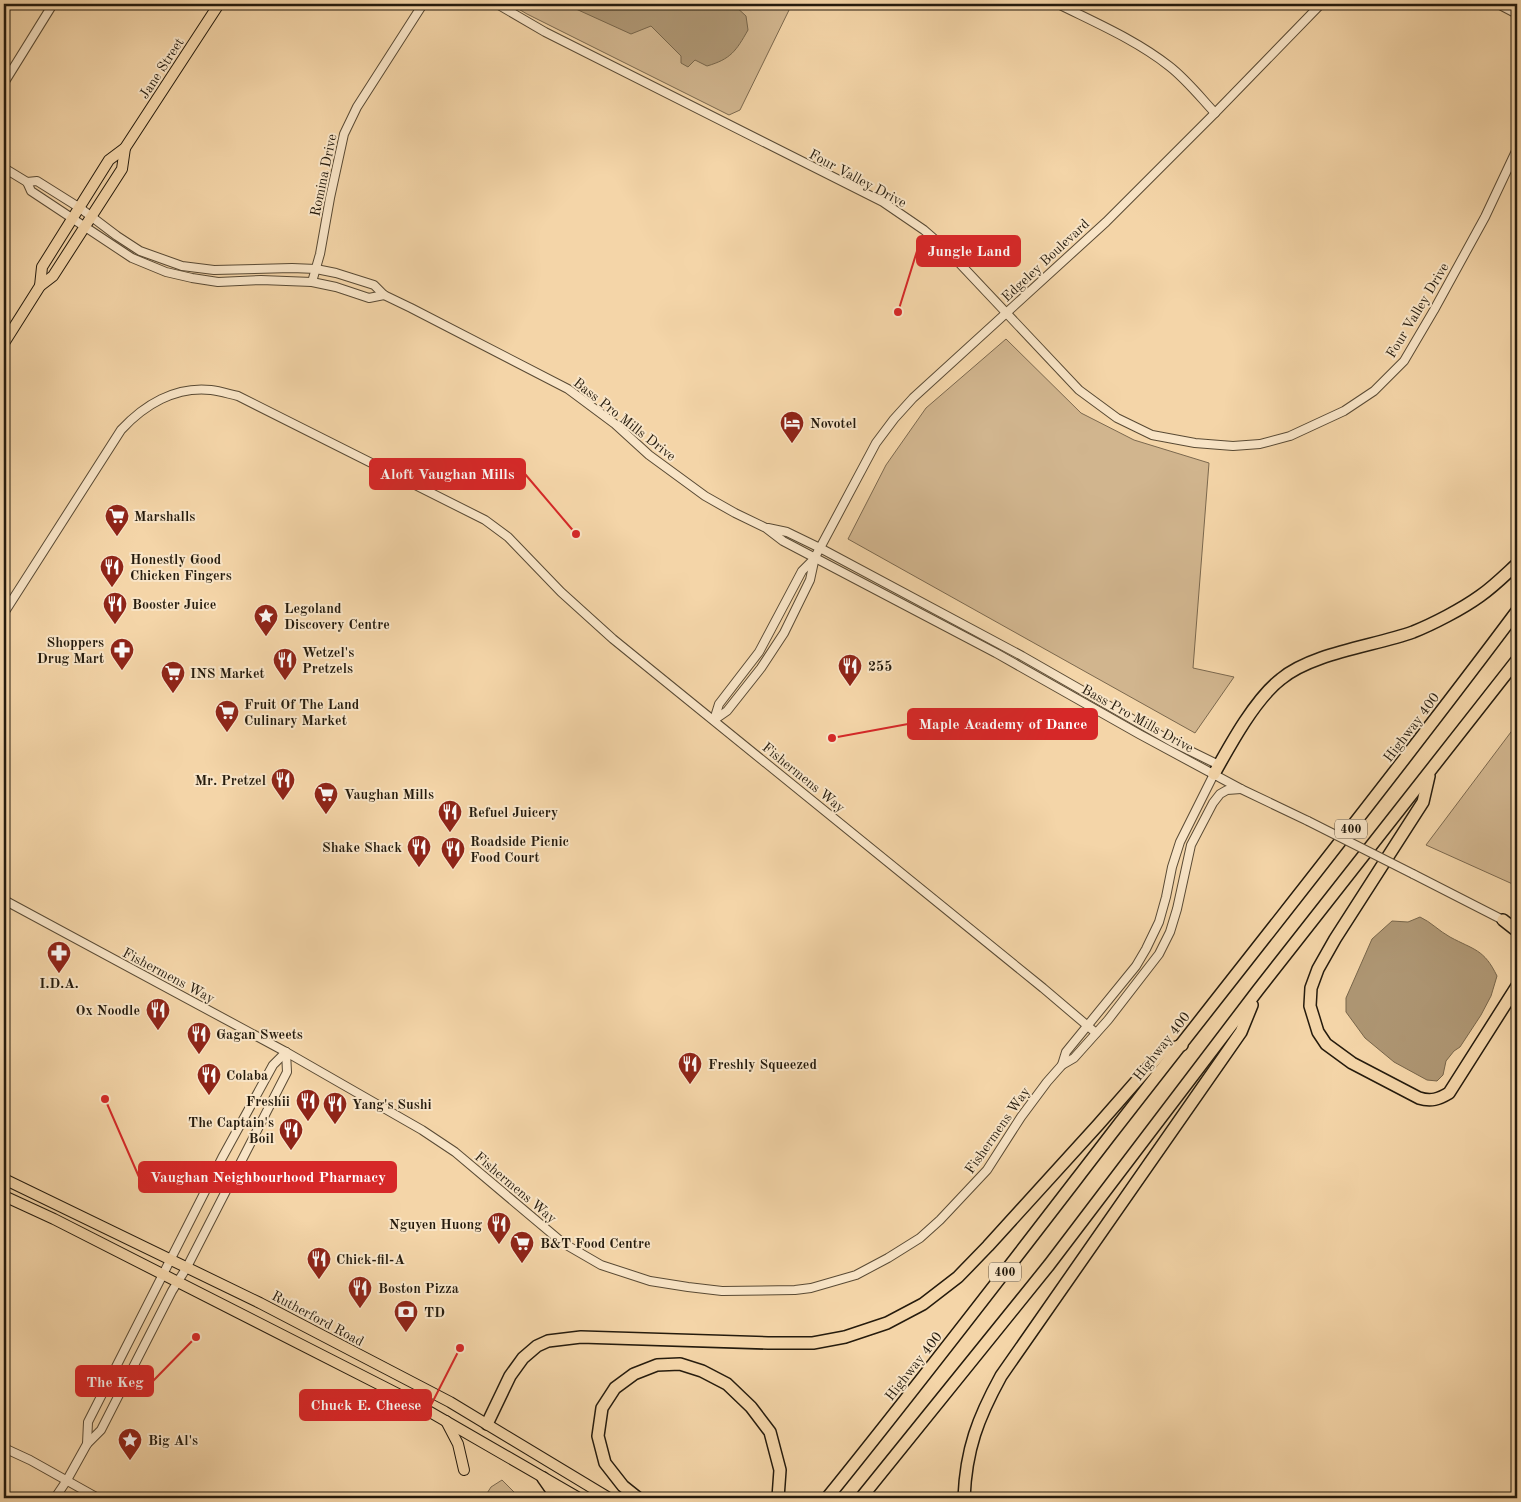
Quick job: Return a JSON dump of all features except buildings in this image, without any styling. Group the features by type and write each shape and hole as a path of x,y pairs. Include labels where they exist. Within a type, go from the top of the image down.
{"highway":[{"path":"1216,770 1254,710 1271,687 1282,678 1294,670 1317,660 1413,632 1478,597 1517,564"},
{"name":"Highway 400","path":"827,1498 940,1357 1375,799 1517,611"},
{"name":"400","path":"861,1498 1049,1265 1258,990 1517,660"},
{"path":"1429,774 1423,802 1335,939 1318,969 1311,988 1310,1006 1318,1032 1326,1044 1352,1063 1419,1098 1434,1100 1449,1093 1517,986"},
{"path":"1503,920 1517,931"},
{"path":"964,1498 973,1434 1001,1376 1241,1032 1258,990"},
{"path":"487,1424 510,1376 523,1358 537,1346 548,1341 581,1337 813,1343 845,1338 902,1316 923,1304 958,1277 1098,1125 1162,1052 1182,1045"},
{"path":"638,1498 623,1486 606,1463 598,1436 602,1408 615,1388 634,1374 657,1365 680,1364 702,1371 727,1384 751,1406 770,1432 780,1470 778,1498"},
{"path":"543,1478 557,1498"}],"main road":[{"name":"Jane Street","path":"40,286 42,267 109,160 125,148 219,4"},
{"name":"Jane Street","path":"4,343 40,286 54,276 122,169 125,148"},
{"name":"Rutherford Road","path":"4,1180 288,1317 450,1402 609,1498"},
{"path":"4,1196 54,1219 366,1377 579,1498"},
{"path":"446,1421 458,1444 464,1470"},
{"path":"483,1442 487,1424"}],"street":[{"path":"4,83 53,4"},
{"name":"Romina Drive","path":"312,282 320,254 344,134 357,107 423,4"},
{"name":"Four Valley Drive","path":"498,4 552,36 883,202 930,235 947,250 1079,390 1117,418 1152,435 1195,443 1233,446 1260,444 1290,436 1344,411 1374,391 1404,361 1434,312 1476,233 1517,149"},
{"path":"1058,4 1150,52 1171,67 1215,113"},
{"name":"Edgeley Boulevard","path":"714,720 727,711 761,668 784,633 810,580 820,548 876,443 894,419 913,398 1106,222 1322,4"},
{"path":"1498,4 1517,14"},
{"path":"4,168 27,182"},
{"name":"Bass Pro Mills Drive","path":"384,295 369,298 336,287 312,282 260,280 218,282 166,272 132,258 31,191 27,182 37,181 80,208 140,251 182,266 214,270 316,269 374,285 384,295 568,389 615,424 649,455 691,486 735,513 766,528 783,541 996,653 1139,734 1216,770"},
{"name":"Fishermens Way","path":"4,613 121,430 146,407 166,396 187,390 210,390 238,396 485,520 508,537 561,592 612,639 714,720 1096,1033"},
{"name":"Bass Pro Mills Drive","path":"766,528 787,532 820,548 1022,656 1174,743 1242,789 1503,920"},
{"path":"714,720 719,704 759,652 802,571 816,558"},
{"name":"Fishermens Way","path":"4,900 286,1052 422,1130 455,1152 563,1243 601,1265 650,1281 722,1291 795,1290 811,1288 856,1275 920,1238 940,1220 987,1170 1021,1117 1062,1065 1066,1052 1136,966 1159,922 1180,842 1216,770"},
{"name":"Fishermens Way","path":"1062,1065 1074,1058 1096,1033 1138,983 1159,954 1170,932 1177,909 1191,845 1213,803 1220,794 1227,790 1242,789"},
{"path":"87,1444 88,1422 222,1158 273,1065 286,1052"},
{"path":"55,1498 87,1444 101,1430 187,1267 287,1072 286,1052"},
{"path":"4,1448 30,1460 98,1498"}],"shaded area":[{"path":"510,4 792,4 740,110 729,115"},
{"path":"571,4 733,4 746,16 748,30 740,44 727,57 707,66 695,60 688,67 681,63 681,56 651,26 631,34 576,9"},
{"path":"1006,339 1081,413 1134,440 1209,463 1193,668 1234,677 1195,733 848,539 886,465 926,408"},
{"path":"1517,724 1517,886 1426,845"},
{"path":"1420,917 1450,937 1478,951 1488,960 1497,976 1491,996 1481,1015 1460,1047 1446,1061 1443,1075 1437,1081 1427,1080 1394,1062 1365,1038 1346,1012 1346,998 1372,939 1392,921 1408,922"},
{"path":"502,1480 520,1498 484,1498 491,1487"}],"place":[{"name":"Jungle Land","path":"898,312"},
{"name":"Novotel","path":"792,444"},
{"name":"Aloft Vaughan Mills","path":"576,534"},
{"name":"Marshalls","path":"117,537"},
{"name":"Honestly Good Chicken Fingers","path":"112,588"},
{"name":"Booster Juice","path":"115,625"},
{"name":"Legoland Discovery Centre","path":"266,637"},
{"name":"Shoppers Drug Mart","path":"122,671"},
{"name":"Wetzel's Pretzels","path":"285,681"},
{"name":"255","path":"850,687"},
{"name":"INS Market","path":"173,694"},
{"name":"Fruit Of The Land Culinary Market","path":"227,733"},
{"name":"Maple Academy of Dance","path":"832,738"},
{"name":"Mr. Pretzel","path":"283,801"},
{"name":"Vaughan Mills","path":"326,815"},
{"name":"Refuel Juicery","path":"450,833"},
{"name":"Shake Shack","path":"419,868"},
{"name":"Roadside Picnic Food Court","path":"453,870"},
{"name":"I.D.A.","path":"59,974"},
{"name":"Ox Noodle","path":"158,1031"},
{"name":"Gagan Sweets","path":"199,1055"},
{"name":"Freshly Squeezed","path":"690,1085"},
{"name":"Colaba","path":"209,1096"},
{"name":"Vaughan Neighbourhood Pharmacy","path":"105,1099"},
{"name":"Freshii","path":"308,1122"},
{"name":"Yang's Sushi","path":"335,1125"},
{"name":"The Captain's Boil","path":"291,1151"},
{"name":"Nguyen Huong","path":"499,1245"},
{"name":"B&T Food Centre","path":"522,1264"},
{"name":"Chick-fil-A","path":"319,1280"},
{"name":"Boston Pizza","path":"360,1309"},
{"name":"TD","path":"406,1333"},
{"name":"The Keg","path":"196,1337"},
{"name":"Chuck E. Cheese","path":"460,1348"},
{"name":"Big Al's","path":"130,1461"}]}
